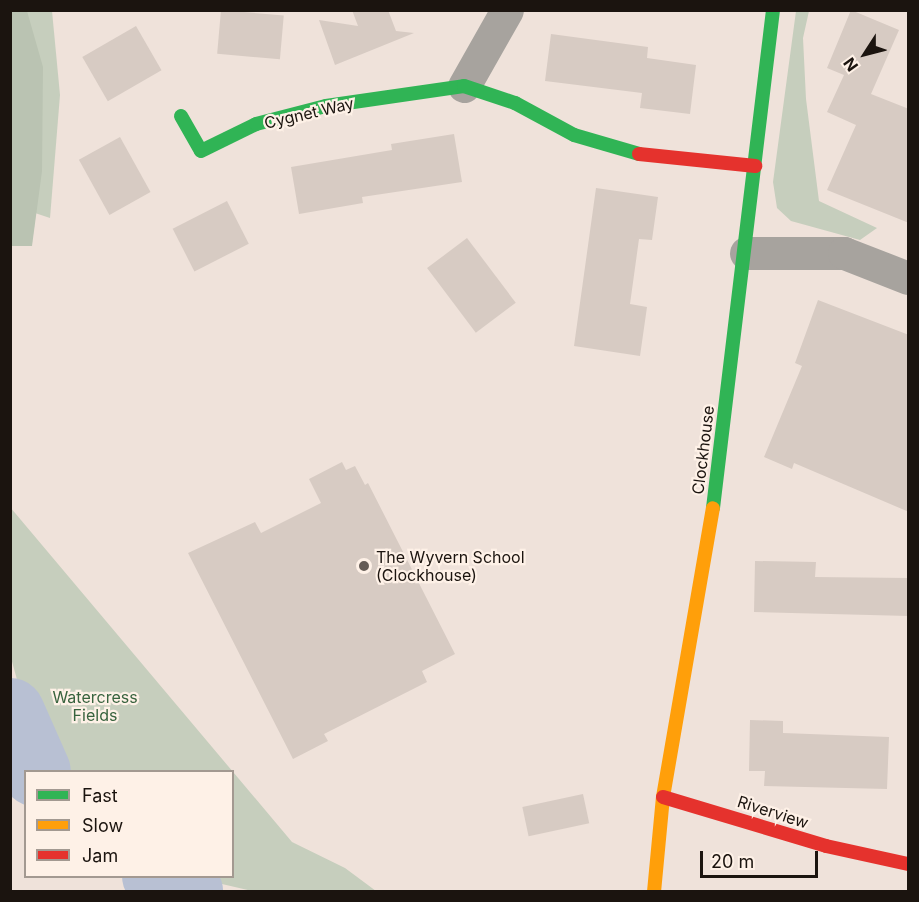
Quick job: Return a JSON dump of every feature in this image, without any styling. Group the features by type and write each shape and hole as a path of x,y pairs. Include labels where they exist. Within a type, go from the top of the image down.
{"street":[{"path":"464,86 507,10"},
{"name":"Clockhouse","path":"654,891 663,797 708,552 746,253 773,10"},
{"name":"Cygnet Way","path":"181,116 201,151 256,124 326,106 464,86 514,103 574,135 644,155 755,166"},
{"path":"746,253 844,253 909,278"},
{"name":"Riverview","path":"663,797 826,846 909,864"}],"green space":[{"path":"11,10 27,11 43,67 42,171 32,246 11,246"},
{"path":"11,11 52,11 60,95 50,218 11,205"},
{"path":"796,11 809,11 803,38 806,99 819,201 877,228 860,240 791,221 777,208 773,182"},
{"name":"Watercress Fields","path":"10,507 231,770 52,770 28,719 11,658"},
{"name":"Watercress Fields","path":"234,773 292,842 345,868 376,891 252,891 196,878 234,878"}],"building":[{"path":"221,10 284,15 280,59 217,54"},
{"path":"352,10 388,10 396,31 414,33 335,65 319,20 358,26"},
{"path":"851,10 899,30 871,94 909,109 909,223 827,190 856,125 827,112 844,75 827,68"},
{"path":"136,26 162,70 108,101 82,57"},
{"path":"551,34 648,47 647,58 696,65 690,114 640,108 642,93 545,81"},
{"path":"454,134 462,182 362,197 363,203 299,214 291,167 392,150 391,144"},
{"path":"120,137 151,192 109,215 79,160"},
{"path":"596,188 658,197 652,240 639,239 630,304 647,307 640,356 574,346"},
{"path":"227,201 249,244 194,271 173,229"},
{"path":"467,238 516,303 476,333 427,268"},
{"path":"818,300 909,335 909,512 794,463 792,469 764,457 802,366 795,363"},
{"path":"342,462 346,470 355,466 365,485 368,483 455,654 422,671 427,682 324,734 328,741 293,759 188,553 255,522 261,533 321,503 309,479"},
{"path":"755,561 816,562 815,577 909,578 909,616 754,612"},
{"path":"750,720 783,721 783,733 889,737 887,789 764,786 765,771 749,771"},
{"path":"583,794 589,823 529,836 522,807"}],"waterway":[{"path":"10,713 35,770"},
{"path":"161,878 188,892"}],"traffic: fast":[{"path":"713,508 773,10"},
{"path":"181,116 201,151 256,124 326,106 464,86 515,103 574,135 639,154"}],"traffic: slow":[{"path":"654,892 663,797 713,508"}],"traffic: jam":[{"path":"639,154 755,166"},
{"path":"663,797 826,846 908,864"}],"place":[{"name":"The Wyvern School (Clockhouse)","path":"364,566"}]}
